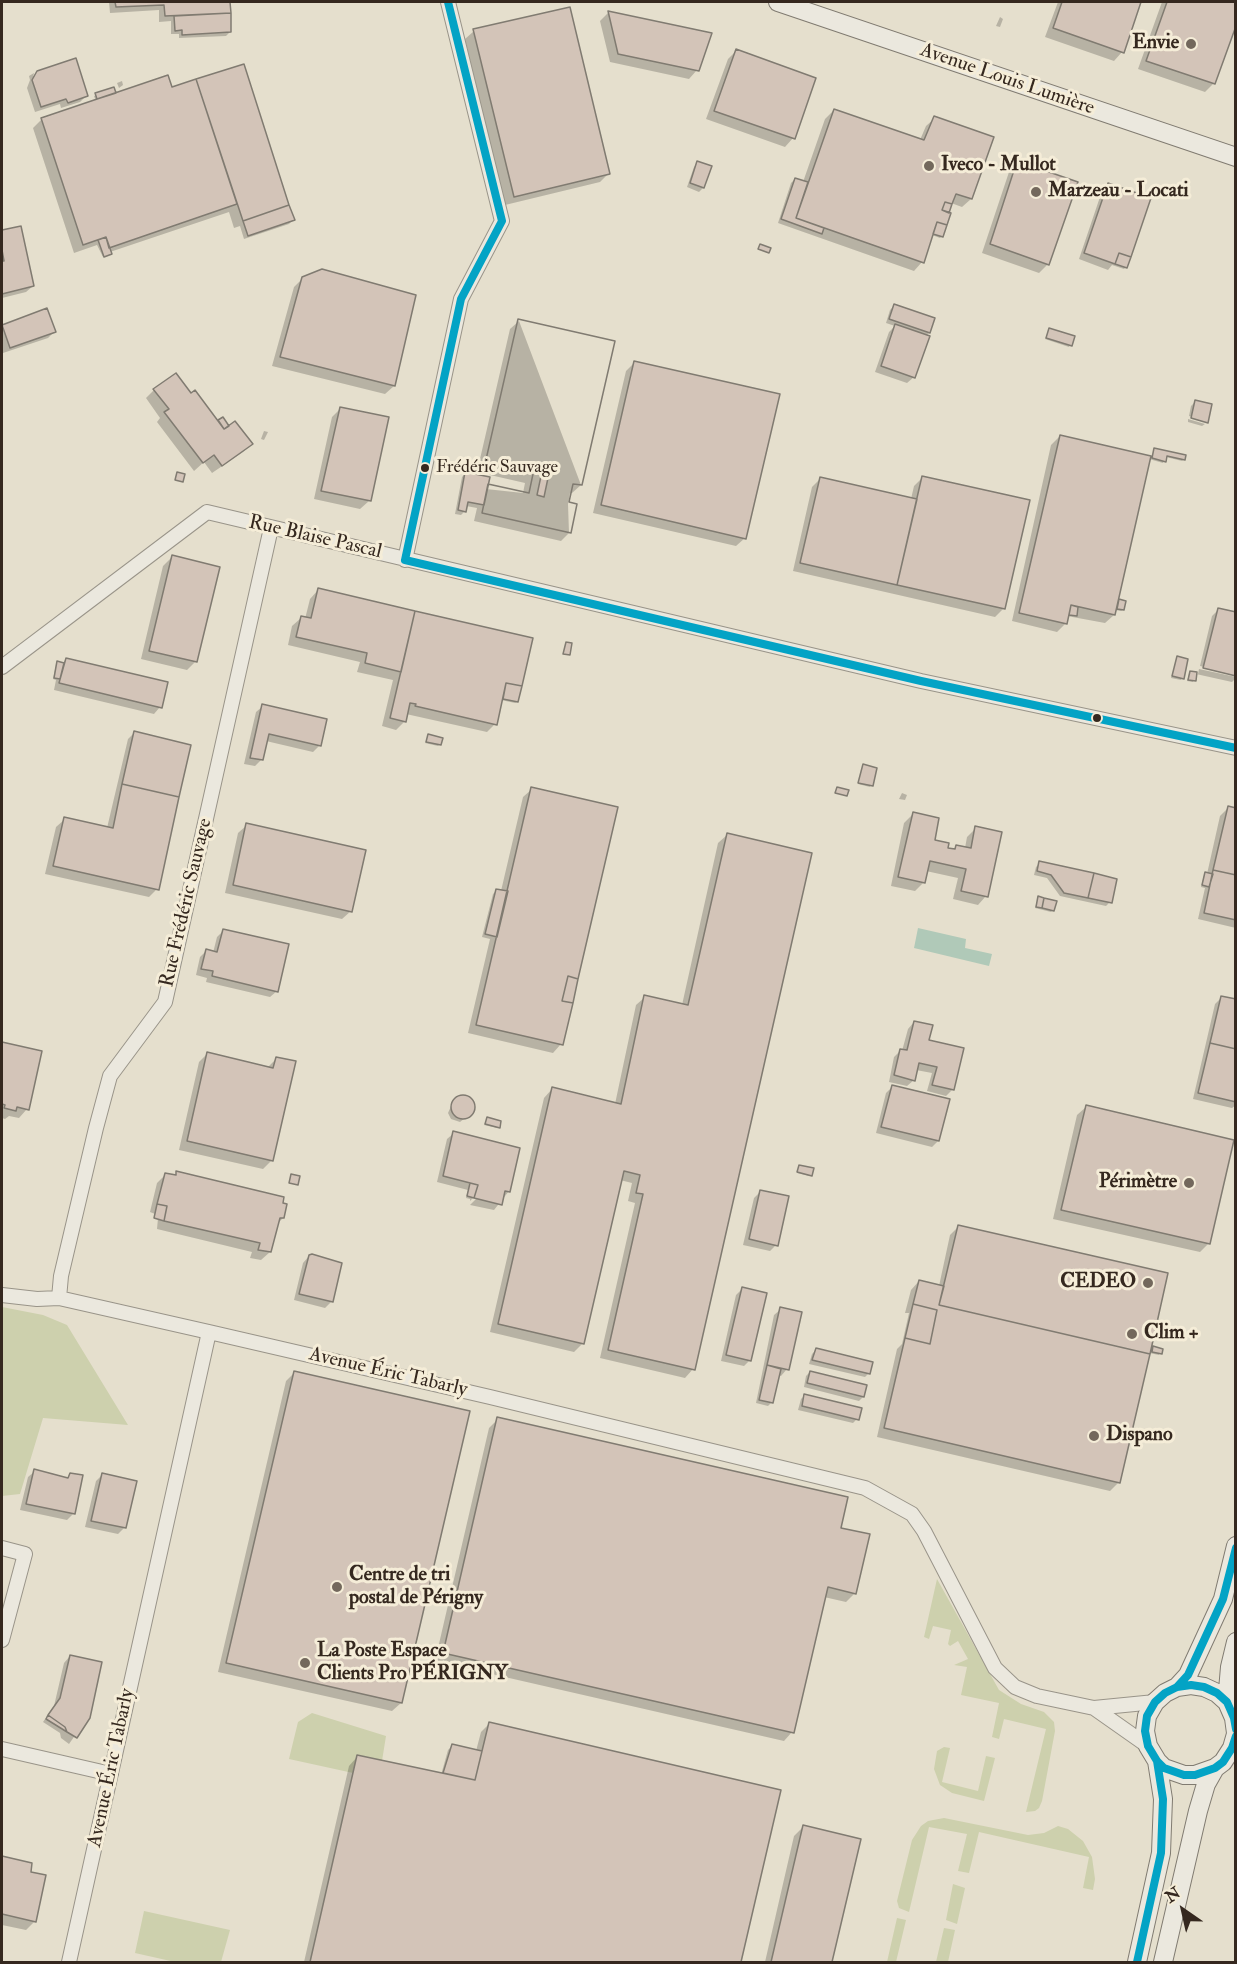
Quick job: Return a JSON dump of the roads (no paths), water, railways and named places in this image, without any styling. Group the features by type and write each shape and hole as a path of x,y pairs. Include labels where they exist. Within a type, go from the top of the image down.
{"main road":[{"name":"Avenue Louis Lumière","path":"778,2 1236,157"},
{"path":"1177,1687 1188,1675 1223,1599 1236,1546"},
{"path":"1227,1702 1230,1667 1236,1642"},
{"path":"1137,1962 1161,1853 1163,1799 1145,1731 1147,1716 1155,1702 1165,1693 1177,1687 1191,1685 1204,1687 1217,1693 1227,1702 1234,1718 1236,1733 1232,1748 1223,1762 1215,1768 1205,1773 1184,1775 1164,1768 1152,1753"},
{"path":"1163,1962 1198,1811 1206,1784 1215,1768"}],"street":[{"path":"405,560 461,299 502,221 448,2"},
{"name":"Rue Blaise Pascal","path":"2,667 207,512 921,681 1236,748"},
{"name":"Rue Frédéric Sauvage","path":"59,1298 66,1253 110,1076 165,1002 271,528"},
{"path":"2,1295 38,1299 59,1298 209,1332"},
{"name":"Avenue Éric Tabarly","path":"69,1962 209,1332 865,1488 912,1514 924,1531 995,1668 1015,1688 1036,1696 1094,1708 1155,1702"},
{"path":"2,1548 25,1554 2,1640"},
{"path":"2,1584 16,1587"},
{"name":"Avenue Éric Tabarly","path":"1094,1708 1152,1753"},
{"path":"2,1749 111,1774"}],"place":[{"name":"Envie","path":"1191,44"},
{"name":"Iveco - Mullot","path":"929,166"},
{"name":"Marzeau - Locati","path":"1036,192"},
{"name":"Frédéric Sauvage","path":"425,468"},
{"name":"Périmètre","path":"1189,1183"},
{"name":"CEDEO","path":"1148,1283"},
{"name":"Clim +","path":"1132,1334"},
{"name":"Dispano","path":"1094,1436"},
{"name":"Centre de tri postal de Périgny","path":"337,1587"},
{"name":"La Poste Espace Clients Pro PÉRIGNY","path":"305,1663"}]}
